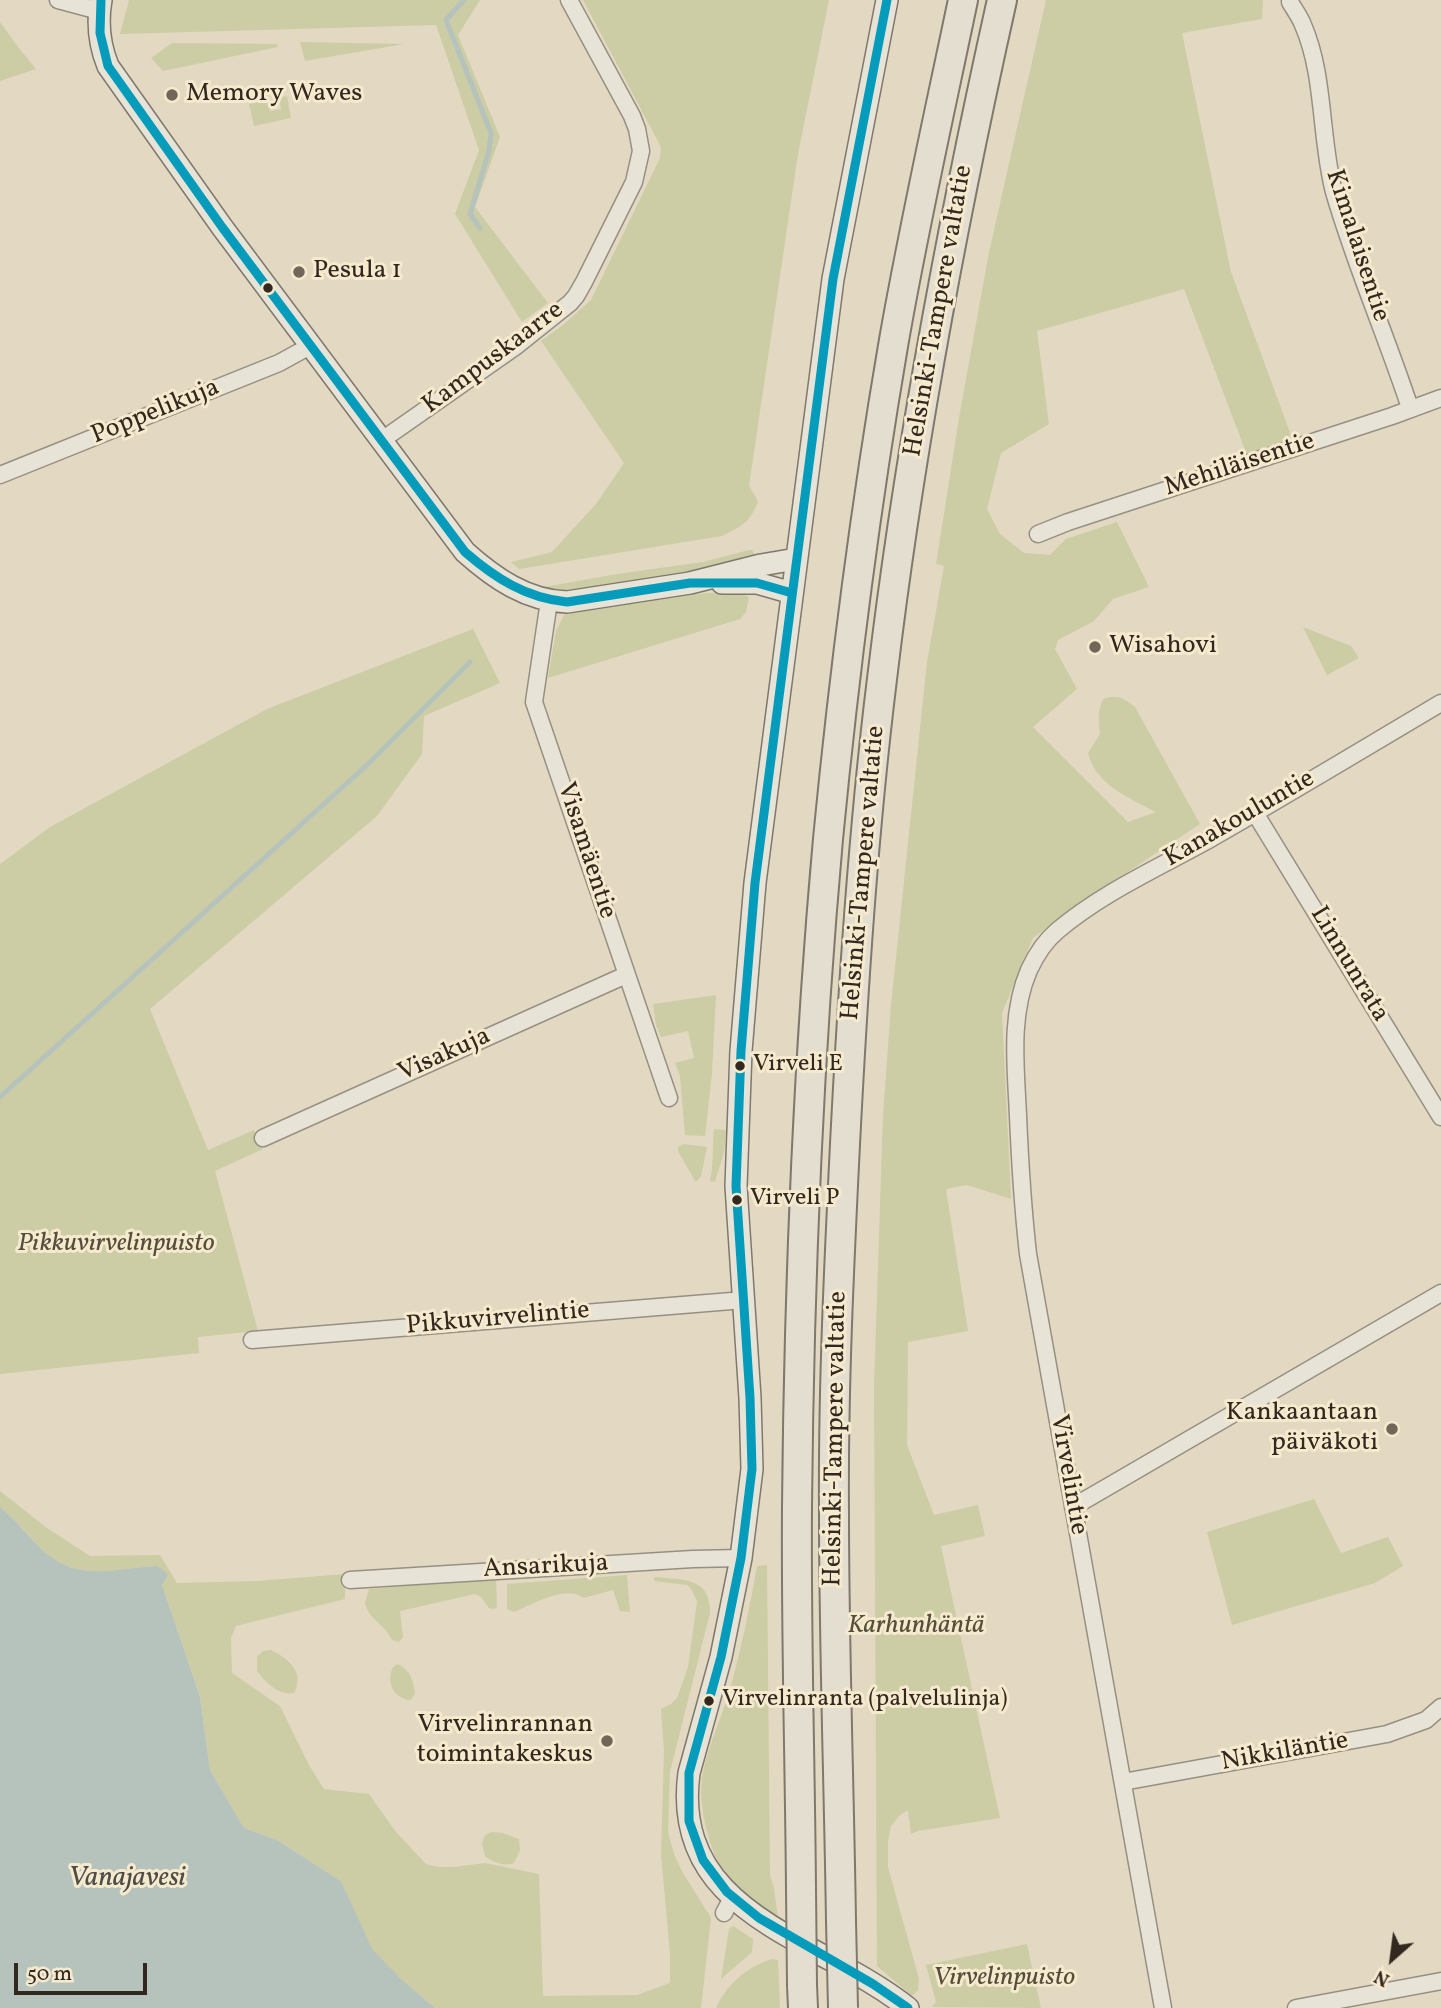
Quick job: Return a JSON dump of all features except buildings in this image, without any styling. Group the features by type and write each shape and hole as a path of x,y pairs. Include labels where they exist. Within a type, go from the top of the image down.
{"highway":[{"name":"Helsinki-Tampere valtatie","path":"802,1997 797,1510 802,1269 815,1015 828,840 864,527 893,343 963,0"},
{"name":"Helsinki-Tampere valtatie","path":"843,2008 834,1509 839,1267 852,1019 865,842 884,664 931,349 968,154 1002,0"}],"main road":[{"path":"887,0 833,279 755,883 741,1051 736,1186 752,1469 741,1558 721,1657 686,1792 687,1812 693,1836 728,1906 755,1917 887,1992 908,2008"},
{"path":"100,6 100,38 108,66 310,346 465,552 483,569 531,596 567,602 690,583 796,559"},
{"path":"690,583 757,583 792,593"}],"street":[{"path":"58,0 100,6"},
{"name":"Kampuskaarre","path":"382,440 506,353 570,303 584,282 634,182 641,151 638,129 569,0"},
{"name":"Kimalaisentie","path":"1290,2 1303,24 1312,54 1334,189 1353,251 1393,355 1410,408"},
{"name":"Poppelikuja","path":"0,475 279,363 310,346"},
{"name":"Mehiläisentie","path":"1038,534 1441,398"},
{"name":"Visamäentie","path":"549,601 534,702 669,1098"},
{"name":"Kanakouluntie","path":"1045,944 1068,922 1098,902 1441,703"},
{"name":"Linnunrata","path":"1255,813 1441,1117"},
{"name":"Virvelintie","path":"1045,944 1029,970 1016,1019 1015,1066 1023,1209 1028,1254 1163,2008"},
{"name":"Visakuja","path":"263,1138 626,975"},
{"path":"1073,1507 1441,1293"},
{"name":"Pikkuvirvelintie","path":"253,1340 744,1300"},
{"name":"Ansarikuja","path":"350,1580 741,1558"},
{"name":"Nikkiläntie","path":"1123,1782 1387,1734 1426,1720 1441,1707"},
{"path":"1296,2008 1441,1981"}],"green space":[{"path":"129,0 480,0 458,35 500,137 475,207 548,303 522,322 455,214 479,150 436,25 120,34"},
{"path":"583,0 829,0 798,154 749,486 758,501 752,514 740,526 722,536 519,569 511,562 552,552 596,504 624,463 541,341 591,300 660,158 661,147"},
{"name":"Karhunhäntä","path":"1046,0 1263,0 1262,19 1182,33 1231,272 1292,438 1247,455 1184,289 1037,331 1049,424 1001,453 987,509 1000,534 1024,553 1050,555 1066,539 1117,522 1149,587 1113,599 1094,621 1058,640 1055,649 1077,689 1033,727 1128,822 1156,812 1125,796 1106,782 1098,774 1088,753 1100,734 1099,712 1103,699 1124,699 1135,707 1200,824 1033,938 1002,1013 1011,1199 967,1185 946,1189 968,1331 908,1342 907,1445 934,1515 978,1505 985,1536 941,1546 1000,1818 911,1834 908,1810 891,1826 888,1867 919,1979 918,1990 912,1996 877,1966 874,1386 883,1115 891,1005 927,662 944,566 936,564 989,252"},
{"path":"0,22 18,47 36,69 0,81"},
{"path":"300,42 404,44 305,61"},
{"path":"172,43 277,44 278,47 163,71 151,58"},
{"path":"287,96 291,118 254,126 249,104 268,100 270,111 281,109 279,98"},
{"path":"752,550 756,557 733,568 567,594 539,588 703,562"},
{"path":"735,591 749,597 746,612 740,619 548,678 556,631 567,609 636,599"},
{"path":"1303,627 1351,646 1359,658 1327,675"},
{"name":"Pikkuvirvelinpuisto","path":"473,629 500,683 424,716 422,754 377,816 150,1009 208,1150 254,1130 263,1149 215,1171 258,1331 198,1337 199,1353 0,1374 0,864 50,827 267,709"},
{"path":"716,995 705,1136 685,1135 680,1076 675,1063 694,1058 688,1031 661,1037 653,1004"},
{"path":"714,1129 726,1130 724,1152 715,1182 710,1181"},
{"path":"683,1144 707,1147 701,1176 697,1181 678,1151 678,1147"},
{"path":"0,1491 47,1528 90,1556 160,1555 177,1583 257,1581 345,1574 345,1599 236,1626 231,1638 232,1673 280,1706 324,1789 369,1794 396,1832 426,1864 454,1867 485,1863 539,1874 543,1996 637,1995 670,1983 661,1854 664,1752 661,1709 677,1698 688,1667 697,1602 687,1585 654,1581 654,1577 684,1580 698,1585 707,1595 710,1613 670,1772 668,1832 683,1873 711,1918 701,2008 435,2008 371,1949 341,1881 277,1840 244,1828 210,1770 200,1697 162,1585 168,1575 156,1566 98,1571 71,1568 58,1562 0,1507"},
{"path":"1314,1499 1341,1553 1388,1537 1403,1566 1375,1583 1232,1625 1207,1532"},
{"path":"767,1565 770,1876 778,1918 741,1896 731,1885 709,1838 704,1820 701,1787 712,1740 735,1671 757,1566"},
{"path":"627,1575 630,1612 620,1611 613,1590 583,1598 576,1594 559,1594 514,1612 507,1609 507,1584"},
{"path":"496,1578 497,1607 494,1609 489,1608 481,1597 475,1594 400,1611 403,1637 399,1642 392,1640 370,1614 365,1603 369,1589"},
{"path":"271,1650 293,1667 298,1679 294,1693 278,1690 268,1684 257,1671 257,1657 263,1651"},
{"path":"398,1664 409,1673 412,1680 415,1693 411,1700 400,1697 391,1684 393,1667"},
{"path":"492,1832 519,1839 520,1850 514,1863 499,1863 485,1856 482,1843 485,1835"},
{"path":"733,1926 753,1939 752,1952 721,1979 729,1929"},
{"name":"Virvelinpuisto","path":"1027,1944 1041,2008 932,2007 936,2002 926,1965"},
{"path":"772,1959 778,1960 780,2008 716,2008 726,1991 739,1978"}],"water":[{"name":"Vanajavesi","path":"0,1507 46,1553 71,1568 99,1571 156,1566 168,1575 162,1585 200,1697 210,1770 244,1828 277,1840 341,1881 372,1949 435,2008 0,2008"}],"waterway":[{"path":"464,0 446,20 491,133 489,151 470,214 480,228"},
{"path":"0,1097 367,765 470,662"}],"transit line":[{"path":"101,0 100,33 108,66 222,227 465,552 512,585 538,596 567,602 690,583 757,583 792,593"},
{"path":"887,0 833,279 755,883 741,1051 736,1186 752,1469 741,1558 721,1657 689,1773 689,1821 703,1860 727,1892 759,1918 873,1984 908,2008"}],"place":[{"name":"Memory Waves","path":"172,95"},
{"name":"Pesula 1","path":"299,272"},
{"name":"Wisahovi","path":"1095,647"},
{"name":"Virveli E","path":"740,1066"},
{"name":"Virveli P","path":"737,1200"},
{"name":"Kankaantaan päiväkoti","path":"1392,1429"},
{"name":"Virvelinranta (palvelulinja)","path":"709,1701"},
{"name":"Virvelinrannan toimintakeskus","path":"607,1741"}]}
